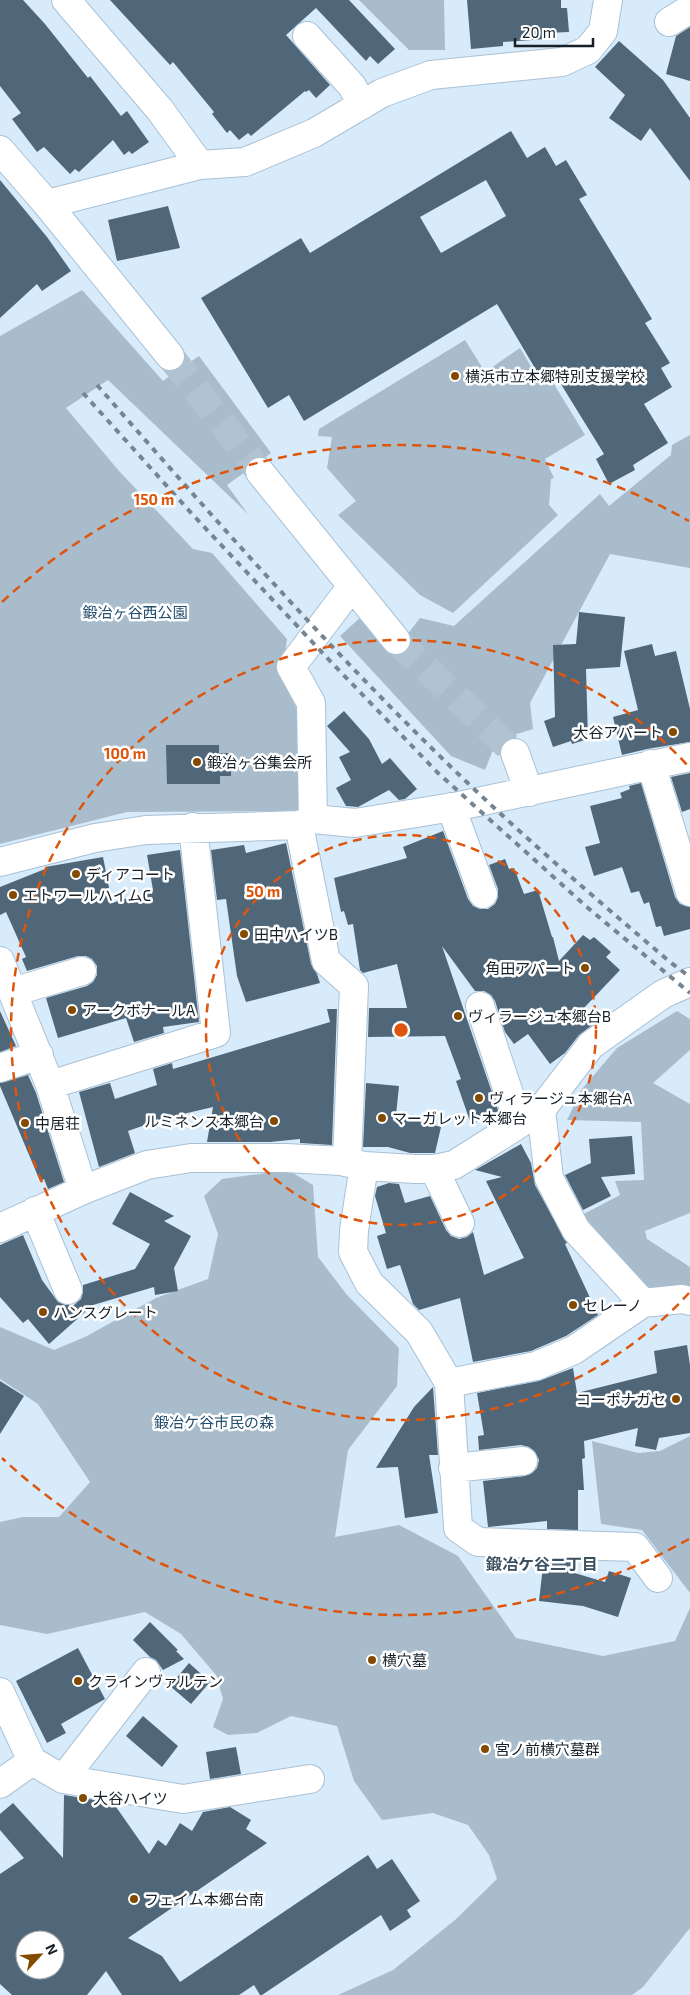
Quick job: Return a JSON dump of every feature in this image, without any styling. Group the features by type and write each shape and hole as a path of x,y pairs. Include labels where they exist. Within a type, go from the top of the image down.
{"street":[{"path":"66,0 160,110 200,165"},
{"path":"47,204 200,165 245,162 314,133 382,93 431,75 562,62 588,50 603,31 608,0"},
{"path":"307,36 352,86 362,105"},
{"path":"0,150 47,204 170,356"},
{"path":"260,472 396,640"},
{"path":"352,586 291,667 311,703 306,822 326,961 354,986 356,1164 352,1252 369,1283 419,1332 449,1383 458,1528 478,1542 635,1547 658,1578"},
{"path":"515,753 529,792"},
{"path":"0,862 95,838 146,830 306,822 355,823 451,808 690,757"},
{"path":"651,764 690,892"},
{"path":"451,808 483,894"},
{"path":"50,1084 216,1033 193,827"},
{"path":"0,961 50,1084 83,1190"},
{"path":"12,992 82,971"},
{"path":"0,1228 83,1190 147,1164 191,1158 286,1158 434,1169 454,1165 530,1117 591,1045 663,994 690,982"},
{"path":"480,1006 530,1117 549,1178 576,1230 643,1303"},
{"path":"0,1068 38,1055"},
{"path":"434,1169 460,1223"},
{"path":"35,1211 68,1290"},
{"path":"449,1383 536,1366 574,1350 643,1303 682,1299 690,1300"},
{"path":"453,1468 523,1460"},
{"path":"63,1779 146,1672"},
{"path":"0,1692 32,1761 63,1779 184,1799 310,1779"},
{"path":"0,1784 32,1761"}],"green space":[{"path":"359,0 444,0 445,50 409,50"},
{"name":"鍛冶ヶ谷西公園","path":"82,290 163,381 199,356 271,453 227,485 248,514 108,380 66,408 119,471 193,549 212,553 287,639 282,675 299,715 302,811 127,812 0,844 0,336"},
{"path":"465,340 485,372 520,348 542,385 554,384 585,435 545,459 554,478 551,479 549,505 558,515 453,613 420,595 338,515 356,501 327,468 332,437 318,436 319,429"},
{"path":"690,435 690,568 610,554 530,703 533,729 497,740 485,770 451,756 340,636 363,615 396,649 420,618 454,626 600,494 609,506 671,455 672,445"},
{"path":"677,1011 690,1019 690,1050 653,1083 690,1104 690,1213 645,1231 647,1239 690,1267 690,1289 647,1292 580,1216 620,1195 615,1181 644,1180 641,1122 567,1120 582,1089 617,1048"},
{"name":"鍛冶ケ谷市民の森","path":"288,1170 313,1185 318,1257 347,1295 399,1348 397,1386 348,1450 335,1537 399,1525 458,1556 516,1638 603,1656 675,1641 690,1608 690,1928 643,1987 632,1995 338,1995 393,1970 455,1920 497,1879 489,1855 468,1825 433,1813 382,1820 354,1781 337,1726 291,1716 257,1733 228,1735 213,1727 223,1699 216,1675 181,1634 145,1612 47,1634 0,1625 0,1522 23,1517 59,1517 90,1482 38,1404 0,1379 0,1327 54,1350 85,1337 156,1298 208,1279 218,1234 204,1196 222,1179"},
{"path":"690,1436 690,1593 642,1530 601,1524 592,1441 638,1453 660,1451"}],"building":[{"path":"0,0 23,0 45,24 88,78 90,76 121,116 127,111 149,142 132,154 129,151 124,155 113,140 79,172 75,169 70,174 44,147 37,152 12,119 21,113 0,86"},
{"path":"110,0 349,0 395,49 378,64 370,56 366,61 316,8 286,35 330,85 316,98 309,90 305,91 251,136 248,133 239,140 230,130 227,133 212,114 214,112 173,62 170,65"},
{"path":"467,0 561,0 561,8 567,8 569,32 546,33 546,39 503,42 503,46 471,49"},
{"path":"690,27 690,81 666,74 676,36"},
{"path":"619,41 663,80 690,118 690,181 650,128 641,141 609,118 625,95 595,67"},
{"path":"511,131 527,158 545,147 556,166 566,160 587,195 579,199 652,319 645,323 670,363 661,368 672,387 644,404 668,443 633,465 635,470 609,484 596,459 604,454 551,368 539,375 497,304 304,421 289,395 268,408 201,298 301,238 310,253","holes":["486,180 506,216 441,253 420,217"]},
{"path":"0,180 47,237 71,271 42,291 37,284 0,318"},
{"path":"168,206 180,248 117,261 108,220"},
{"path":"579,612 625,617 620,667 586,669 588,739 572,744 571,741 553,747 544,721 555,717 553,645 576,644"},
{"path":"652,644 655,656 676,651 690,709 690,742 622,755 613,717 638,710 624,651"},
{"path":"344,711 369,739 382,764 390,758 417,789 405,799 399,800 389,790 358,807 346,806 336,788 351,780 339,757 350,752 327,726"},
{"path":"166,745 219,745 219,753 231,753 231,776 220,776 220,784 167,784"},
{"path":"690,773 690,809 682,812 671,777"},
{"path":"641,783 675,897 680,904 690,907 690,929 664,936 661,926 656,927 649,902 644,904 639,891 631,893 622,867 594,876 585,847 600,843 590,806 622,798 620,793 630,789 629,786"},
{"path":"443,831 468,899 473,906 480,909 488,909 495,904 498,897 498,889 489,865 505,859 509,869 514,868 524,894 538,890 559,961 583,935 590,940 594,937 611,952 606,957 620,970 584,1008 595,1023 579,1035 565,1053 550,1064 528,1034 514,1044 505,1032 495,1001 491,995 484,991 475,991 442,946 499,1113 471,1124 456,1081 461,1079 445,1036 368,1037 369,1008 407,1008 397,964 363,973 360,970 353,924 348,925 344,911 341,912 334,878 407,858 403,847"},
{"path":"286,843 311,964 320,983 246,1002 237,976 226,899 217,900 211,850 244,845 246,853"},
{"path":"180,850 199,1022 163,1027 164,1033 134,1042 126,1018 58,1038 46,998 87,986 93,982 97,975 97,966 92,959 86,956 78,956 27,971 22,959 26,957 6,912 0,915 0,887 45,869 45,867 103,857 112,903 153,890 147,855"},
{"path":"327,1009 337,1009 332,1145 300,1143 300,1139 270,1142 207,1142 213,1107 162,1119 128,1131 135,1153 99,1167 79,1092 110,1083 115,1099 157,1085 153,1069 172,1063 173,1069 330,1022"},
{"path":"0,1011 16,1046 0,1052"},
{"path":"28,1075 36,1093 64,1182 48,1189 44,1179 40,1181 0,1086 0,1083"},
{"path":"366,1083 399,1086 396,1115 441,1127 435,1153 410,1153 388,1147 363,1147"},
{"path":"632,1136 635,1174 601,1177 611,1196 583,1210 565,1175 591,1163 589,1139"},
{"path":"521,1144 531,1163 535,1185 567,1243 565,1244 598,1315 566,1336 531,1351 473,1362 460,1298 419,1310 413,1304 400,1265 387,1269 377,1236 386,1233 375,1196 377,1187 389,1183 399,1184 405,1203 430,1196 446,1230 451,1236 459,1239 467,1237 473,1232 484,1275 524,1258 486,1181 502,1177 475,1170"},
{"path":"130,1192 174,1216 164,1221 191,1236 174,1268 178,1291 155,1295 154,1287 93,1305 49,1344 28,1319 23,1323 0,1297 0,1245 23,1235 42,1280 58,1302 74,1305 81,1299 83,1285 135,1269 150,1244 112,1224"},
{"path":"687,1345 690,1365 690,1433 659,1438 656,1450 635,1446 638,1428 584,1441 585,1458 582,1459 584,1490 578,1490 578,1530 547,1529 547,1521 488,1527 483,1481 525,1476 537,1468 539,1460 535,1452 529,1447 521,1445 479,1450 478,1436 484,1435 477,1393 539,1381 573,1368 577,1393 657,1373 654,1351"},
{"path":"0,1381 24,1396 0,1434"},
{"path":"433,1387 438,1455 429,1455 438,1513 405,1518 398,1467 376,1468 414,1407"},
{"path":"547,1560 572,1561 571,1572 605,1582 609,1571 631,1578 618,1617 583,1606 539,1601 543,1566 547,1567"},
{"path":"150,1622 178,1650 176,1651 184,1659 163,1670 156,1660 150,1657 133,1640"},
{"path":"78,1648 105,1699 61,1724 66,1733 47,1743 16,1681"},
{"path":"189,1663 210,1682 191,1704 170,1686"},
{"path":"143,1716 178,1746 162,1767 126,1736"},
{"path":"236,1747 241,1774 210,1779 206,1752"},
{"path":"64,1795 101,1801 101,1804 114,1804 149,1854 158,1840 166,1846 180,1823 192,1831 203,1812 230,1807 251,1820 246,1829 267,1843 128,1938 162,1956 180,1982 368,1855 377,1869 392,1859 420,1901 407,1910 411,1917 390,1931 381,1915 262,1995 260,1995 254,1985 239,1995 122,1995 106,1971 87,1995 12,1995 0,1984 0,1874 24,1858 0,1830 0,1814 13,1803 63,1858"}],"tunnel":[{"path":"170,356 260,472"},
{"path":"396,640 515,753"}],"railway":[{"path":"97,385 269,579 404,720 476,791 531,841 670,962 690,977"},
{"path":"83,393 193,515 438,773 588,908 690,993"}],"place":[{"name":"横浜市立本郷特別支援学校","path":"455,376"},
{"name":"大谷アパート","path":"673,732"},
{"name":"鍛冶ヶ谷集会所","path":"197,762"},
{"name":"ディアコート","path":"76,874"},
{"name":"エトワールハイムC","path":"13,895"},
{"name":"田中ハイツB","path":"244,934"},
{"name":"角田アパート","path":"585,968"},
{"name":"アークボナールA","path":"72,1010"},
{"name":"ヴィラージュ本郷台B","path":"458,1016"},
{"name":"ヴィラージュ本郷台A","path":"479,1098"},
{"name":"マーガレット本郷台","path":"382,1118"},
{"name":"ルミネンス本郷台","path":"274,1121"},
{"name":"中居荘","path":"25,1123"},
{"name":"セレーノ","path":"573,1305"},
{"name":"ハンスグレート","path":"43,1312"},
{"name":"コーポナガセ","path":"676,1399"},
{"name":"横穴墓","path":"372,1660"},
{"name":"クラインヴァルテン","path":"78,1681"},
{"name":"宮ノ前横穴墓群","path":"485,1749"},
{"name":"大谷ハイツ","path":"83,1798"},
{"name":"フェイム本郷台南","path":"134,1899"}],"district":[{"name":"鍛冶ケ谷二丁目","path":"542,1563"}]}
